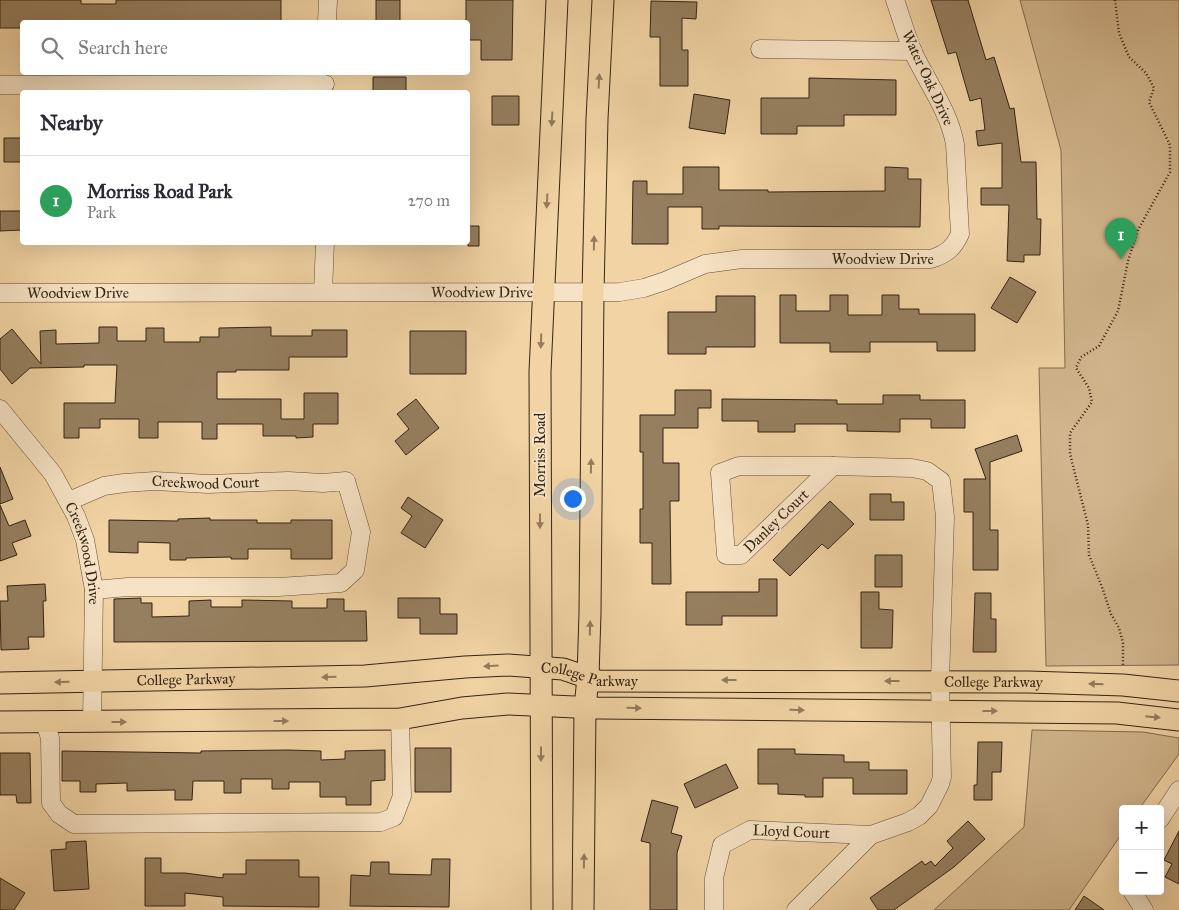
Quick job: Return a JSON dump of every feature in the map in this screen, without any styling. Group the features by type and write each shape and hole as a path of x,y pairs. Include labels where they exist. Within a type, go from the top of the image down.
{"main road":[{"name":"Morriss Road","path":"542,910 540,372 557,0"},
{"path":"583,910 593,292 602,0"},
{"name":"College Parkway","path":"0,683 365,676 473,666 508,665 563,669 598,681 1028,682 1123,685 1179,692"},
{"name":"College Parkway","path":"0,722 400,719 462,708 508,704 585,708 1117,713 1179,720"}],"street":[{"path":"327,20 328,0"},
{"name":"Water Oak Drive","path":"895,0 913,51 952,131 960,220 960,234 955,246"},
{"path":"760,49 913,51"},
{"path":"0,85 326,83"},
{"path":"323,292 325,245"},
{"name":"Woodview Drive","path":"0,293 620,292 644,288 666,281 705,264 722,260 931,259 946,254 955,246"},
{"name":"Creekwood Drive","path":"0,409 53,474 76,516 85,540 94,590 92,722"},
{"name":"Danley Court","path":"833,466 741,555 726,555 720,473 739,466 833,466 912,468 927,471 941,482 945,517 940,681"},
{"name":"Creekwood Court","path":"68,501 104,486 124,484 155,482 208,484 323,483 346,481 361,532 355,570 341,583 278,587 128,587 94,590"},
{"name":"Lloyd Court","path":"714,910 714,878 722,845 745,832 871,835 908,822 919,816 929,806 942,777 940,681"},
{"path":"45,722 50,738 51,803 58,814 74,824 381,822 394,816 402,796 400,719"},
{"path":"1164,813 1179,790"},
{"name":"Lloyd Court","path":"796,910 871,835"},
{"path":"1135,895 1144,910"}],"path":[{"path":"1115,0 1119,33 1129,57 1146,74 1154,88 1149,102 1170,145 1170,172 1138,230 1128,261 1118,311 1099,346 1080,357 1076,368 1089,388 1092,402 1070,433 1070,454 1088,525 1089,555 1111,614 1119,628 1123,643 1123,670"}],"shaded area":[{"path":"1020,0 1179,0 1179,665 1046,666 1039,368 1065,368 1061,150"},
{"path":"1032,730 1143,732 1179,738 1179,754 1142,805 1119,805 1119,838 1069,910 934,910 1024,827"}],"building":[{"path":"0,0 81,0 81,4 116,4 116,0 281,0 281,20 20,20 20,28 0,28"},
{"path":"376,0 400,0 400,20 376,20"},
{"path":"466,0 513,0 512,60 481,60 481,40 470,40 470,20 466,20"},
{"path":"931,0 968,0 986,60 994,57 1010,109 1014,108 1021,162 1036,162 1037,219 1041,219 1040,255 1024,255 1024,262 1007,261 1009,205 981,205 981,188 1002,188 1002,143 978,146 976,131 985,130 981,98 970,101 956,52 948,54"},
{"path":"651,1 697,2 696,19 682,18 682,50 688,50 688,86 660,86 660,37 650,37"},
{"path":"373,77 406,77 406,90 373,90"},
{"path":"809,78 896,80 896,115 844,115 844,126 797,126 797,134 761,134 761,98 809,98"},
{"path":"694,94 730,100 725,134 689,128"},
{"path":"492,96 519,96 519,125 492,125"},
{"path":"4,138 20,138 20,162 4,162"},
{"path":"683,167 719,167 719,190 768,190 768,192 885,191 885,167 908,168 908,179 921,179 920,227 719,226 719,229 702,229 702,207 668,207 668,244 632,244 633,181 647,181 647,194 683,194"},
{"path":"0,211 20,211 20,230 0,231"},
{"path":"470,226 479,226 479,246 468,246 470,245"},
{"path":"1010,277 1036,292 1017,323 991,308"},
{"path":"780,295 796,295 796,311 830,311 830,295 848,295 848,315 882,315 882,295 899,295 899,309 919,309 919,314 975,314 975,351 937,351 937,342 870,342 870,352 830,352 830,343 780,343"},
{"path":"716,296 755,296 755,347 706,347 706,354 668,354 668,312 716,312"},
{"path":"99,327 117,327 117,341 146,341 146,328 164,328 164,342 200,342 200,337 219,337 219,328 271,327 271,336 312,336 312,330 347,330 347,357 289,357 289,370 217,372 217,399 281,399 281,419 304,419 304,393 338,393 338,424 313,424 313,437 296,438 296,436 263,436 263,424 217,424 217,439 202,439 202,422 158,422 158,438 139,438 139,419 100,419 100,428 79,428 79,438 64,438 64,403 115,403 117,365 30,368 12,384 0,369 0,339 12,329 41,364 40,331 56,330 56,344 99,343"},
{"path":"410,331 466,331 466,374 410,374"},
{"path":"675,390 711,390 711,408 698,408 698,428 663,428 663,463 679,463 679,501 670,501 671,584 652,584 652,543 640,543 640,509 643,509 643,452 640,452 640,415 675,415"},
{"path":"883,395 920,395 920,400 965,400 965,428 931,428 931,419 900,419 900,432 847,431 847,424 795,424 795,432 758,432 758,421 722,421 722,399 837,400 837,404 883,404"},
{"path":"416,399 439,428 406,455 395,441 409,429 397,414"},
{"path":"1017,435 1022,451 990,462 990,530 998,530 998,570 973,570 973,512 964,512 964,479 986,479 975,449"},
{"path":"0,467 13,499 0,504"},
{"path":"870,494 891,494 891,502 904,502 904,520 870,520"},
{"path":"408,497 443,520 425,548 401,533 412,516 401,508"},
{"path":"830,501 854,524 828,549 822,544 790,576 773,560"},
{"path":"0,505 9,526 25,520 31,536 12,543 17,555 0,561"},
{"path":"210,518 210,520 257,520 257,523 291,523 291,520 332,520 332,559 291,559 291,549 248,549 248,559 231,559 231,557 170,560 170,543 138,542 138,553 109,552 109,520 178,521 178,519"},
{"path":"875,555 902,555 902,587 875,587"},
{"path":"759,579 777,579 777,616 722,616 722,625 686,625 686,592 759,592"},
{"path":"45,584 46,601 43,601 44,637 28,637 29,649 1,650 0,601 8,601 7,586"},
{"path":"861,592 879,592 879,609 893,610 892,648 861,648"},
{"path":"975,593 991,593 991,619 996,619 996,652 973,652"},
{"path":"141,598 141,603 152,603 152,617 189,616 189,601 211,600 211,607 242,607 242,600 292,601 292,608 327,608 327,599 344,599 344,611 366,611 367,641 114,642 114,599"},
{"path":"398,598 440,598 440,614 457,614 457,634 420,634 420,618 398,618"},
{"path":"978,742 1002,742 1001,772 992,772 992,800 974,800 974,785 977,785"},
{"path":"415,748 451,748 451,792 415,792"},
{"path":"758,749 795,749 795,754 844,755 844,762 869,762 869,770 907,770 907,794 853,794 853,778 823,778 823,797 778,794 778,784 758,784"},
{"path":"385,750 385,780 371,781 371,805 346,805 346,797 320,797 320,782 289,782 289,789 272,789 272,779 241,779 241,793 224,793 224,781 193,781 192,800 175,800 175,790 127,791 127,783 96,784 96,792 80,792 80,781 62,781 62,751 201,753 201,751 321,751 321,760 345,759 345,751"},
{"path":"0,753 30,753 31,803 17,803 16,795 0,795"},
{"path":"726,764 738,788 695,808 684,784"},
{"path":"652,800 678,807 671,833 682,836 677,853 677,910 650,910 650,843 641,841"},
{"path":"968,821 985,839 954,867 894,910 878,910 870,898 922,861 925,865 931,861 935,866 953,848 947,841"},
{"path":"1179,831 1179,884 1165,877 1172,864 1164,860"},
{"path":"86,841 89,889 54,891 51,850 66,849 66,842"},
{"path":"145,858 161,858 161,873 185,873 223,878 223,874 246,874 246,860 299,860 299,877 319,877 319,907 223,906 223,897 185,893 185,906 145,906"},
{"path":"432,859 450,859 449,907 350,906 351,875 370,876 371,862 389,862 389,874 431,875"},
{"path":"0,878 25,893 14,910 0,910"},
{"path":"1084,896 1104,910 1075,910"}],"place":[{"name":"Morriss Road Park","path":"1121,259"}]}
